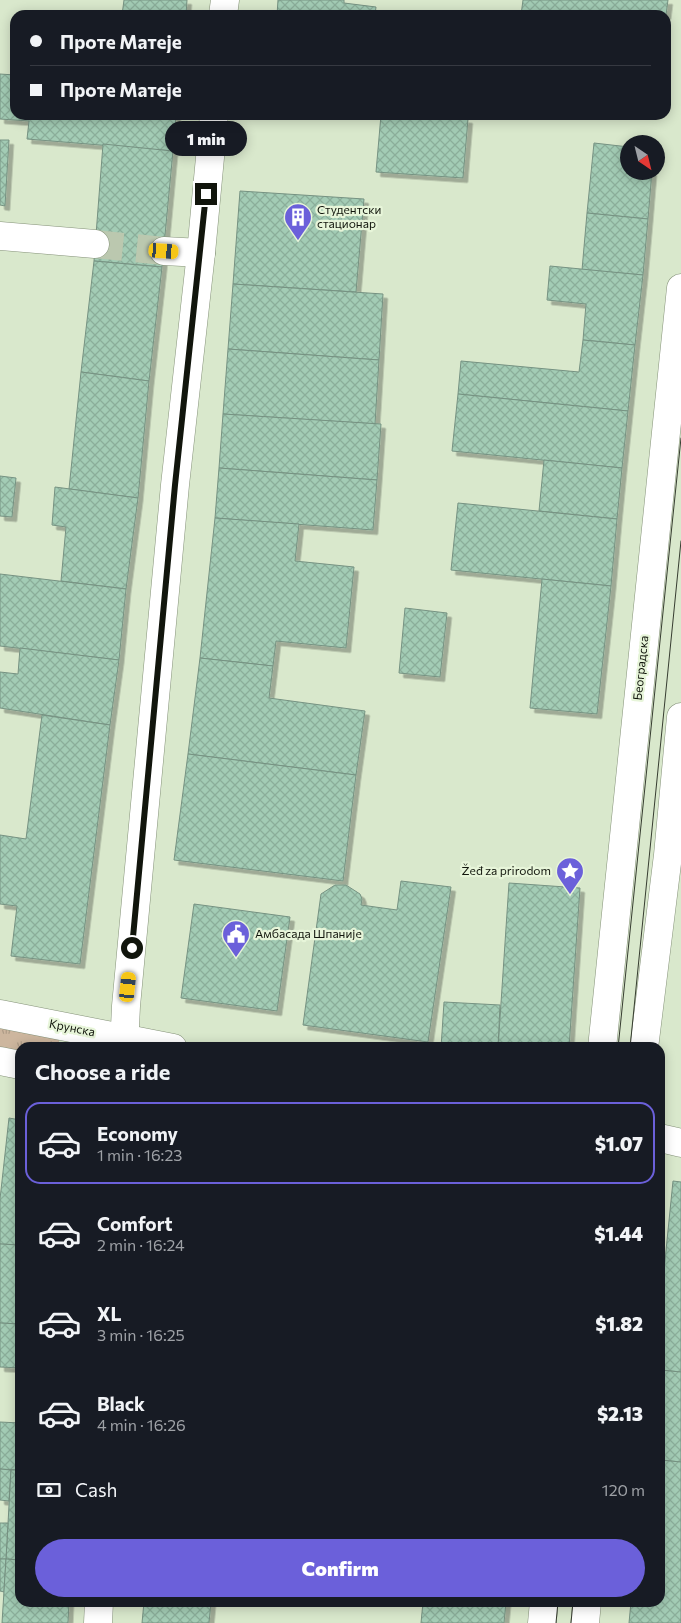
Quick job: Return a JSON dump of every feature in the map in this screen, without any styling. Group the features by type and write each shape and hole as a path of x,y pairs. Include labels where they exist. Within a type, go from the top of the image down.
{"street":[{"path":"124,1042 175,485 201,254 214,120"},
{"path":"0,236 96,244"},
{"path":"164,251 201,254"},
{"name":"Београдска","path":"603,1042 681,288"},
{"path":"645,1042 668,855 681,717"},
{"name":"Крунска","path":"0,1014 120,1042"},
{"path":"0,1061 15,1064"},
{"path":"665,1139 681,1143"},
{"path":"98,1623 99,1607"},
{"path":"542,1623 544,1607"},
{"path":"585,1623 587,1607"}],"green space":[{"path":"0,1014 62,1026 59,1042 15,1042 15,1064 0,1061"}],"building":[{"path":"124,0 187,0 186,10 123,10"},
{"path":"278,0 344,0 344,3 376,7 376,10 277,10"},
{"path":"523,0 668,0 667,10 522,10"},
{"path":"0,74 10,75 10,120 0,119"},
{"path":"14,120 176,120 173,151 27,139 29,121"},
{"path":"381,120 468,120 463,178 376,172"},
{"path":"0,140 9,140 5,206 0,205"},
{"path":"594,143 620,146 620,180 651,180 648,219 587,213"},
{"path":"103,144 173,151 162,267 94,261"},
{"name":"Студентски стационар","path":"240,191 364,199 356,292 233,284"},
{"path":"587,213 648,219 643,275 582,270"},
{"path":"94,261 162,267 149,381 81,372"},
{"path":"550,266 643,275 635,345 583,340 586,304 547,300"},
{"path":"233,284 383,294 379,360 228,349"},
{"path":"583,340 635,345 628,411 458,394 461,361 579,372"},
{"path":"228,349 379,360 375,424 223,414"},
{"path":"81,372 149,381 138,498 69,489"},
{"path":"458,394 628,411 622,468 452,451"},
{"path":"223,414 381,424 377,480 219,468"},
{"path":"544,460 622,468 617,519 539,511"},
{"path":"219,468 377,480 373,530 215,518"},
{"path":"0,476 16,478 12,517 0,516"},
{"path":"55,487 138,498 126,589 61,581 66,527 52,525"},
{"path":"458,503 617,519 611,586 451,570"},
{"path":"215,518 299,524 295,561 354,567 346,648 276,641 273,666 200,658"},
{"path":"0,574 126,589 119,660 0,646"},
{"path":"542,579 611,586 597,714 530,708"},
{"path":"405,608 447,613 440,677 399,673"},
{"path":"20,648 119,660 110,725 0,708 0,672 18,674"},
{"path":"200,658 273,666 269,698 365,711 356,775 188,754"},
{"path":"42,715 110,725 80,964 11,956 17,906 0,904 0,835 26,839"},
{"path":"188,754 356,775 343,881 174,860"},
{"path":"401,881 451,887 428,1042 303,1025 321,894 335,885 346,885 360,894 362,899 361,905 397,910"},
{"path":"509,883 580,888 569,1042 498,1042"},
{"name":"Амбасада Шпаније","path":"194,904 290,917 277,1011 181,998"},
{"path":"444,1002 500,1005 498,1042 441,1042"},
{"path":"9,1118 15,1119 15,1245 0,1244 0,1199"},
{"path":"673,1181 681,1182 681,1372 665,1370 665,1260"},
{"path":"0,1244 15,1245 15,1324 0,1323"},
{"path":"0,1323 15,1324 15,1368 0,1367"},
{"path":"665,1370 681,1372 681,1462 665,1460"},
{"path":"0,1422 15,1423 15,1470 0,1469"},
{"path":"665,1460 681,1462 681,1623 629,1623 631,1607 665,1607"},
{"path":"0,1469 11,1470 9,1501 0,1500"},
{"path":"11,1470 15,1470 15,1560 6,1559"},
{"path":"0,1523 8,1523 6,1559 0,1559"},
{"path":"0,1559 6,1559 4,1592 0,1591"},
{"path":"6,1559 15,1560 15,1607 69,1607 68,1623 2,1623"},
{"path":"144,1607 211,1607 209,1623 142,1623"},
{"path":"423,1607 506,1607 504,1623 421,1623"}],"tunnel":[{"path":"95,244 164,251"}],"tram line":[{"path":"619,1042 681,438"},
{"path":"631,1042 681,541"},
{"path":"556,1623 558,1607"},
{"path":"571,1623 573,1607"}],"place":[{"name":"Студентски стационар","path":"298,241"},
{"name":"Žeđ za prirodom","path":"570,895"},
{"name":"Амбасада Шпаније","path":"236,958"}],"route":[{"path":"132,948 175,485 206,194"}]}
